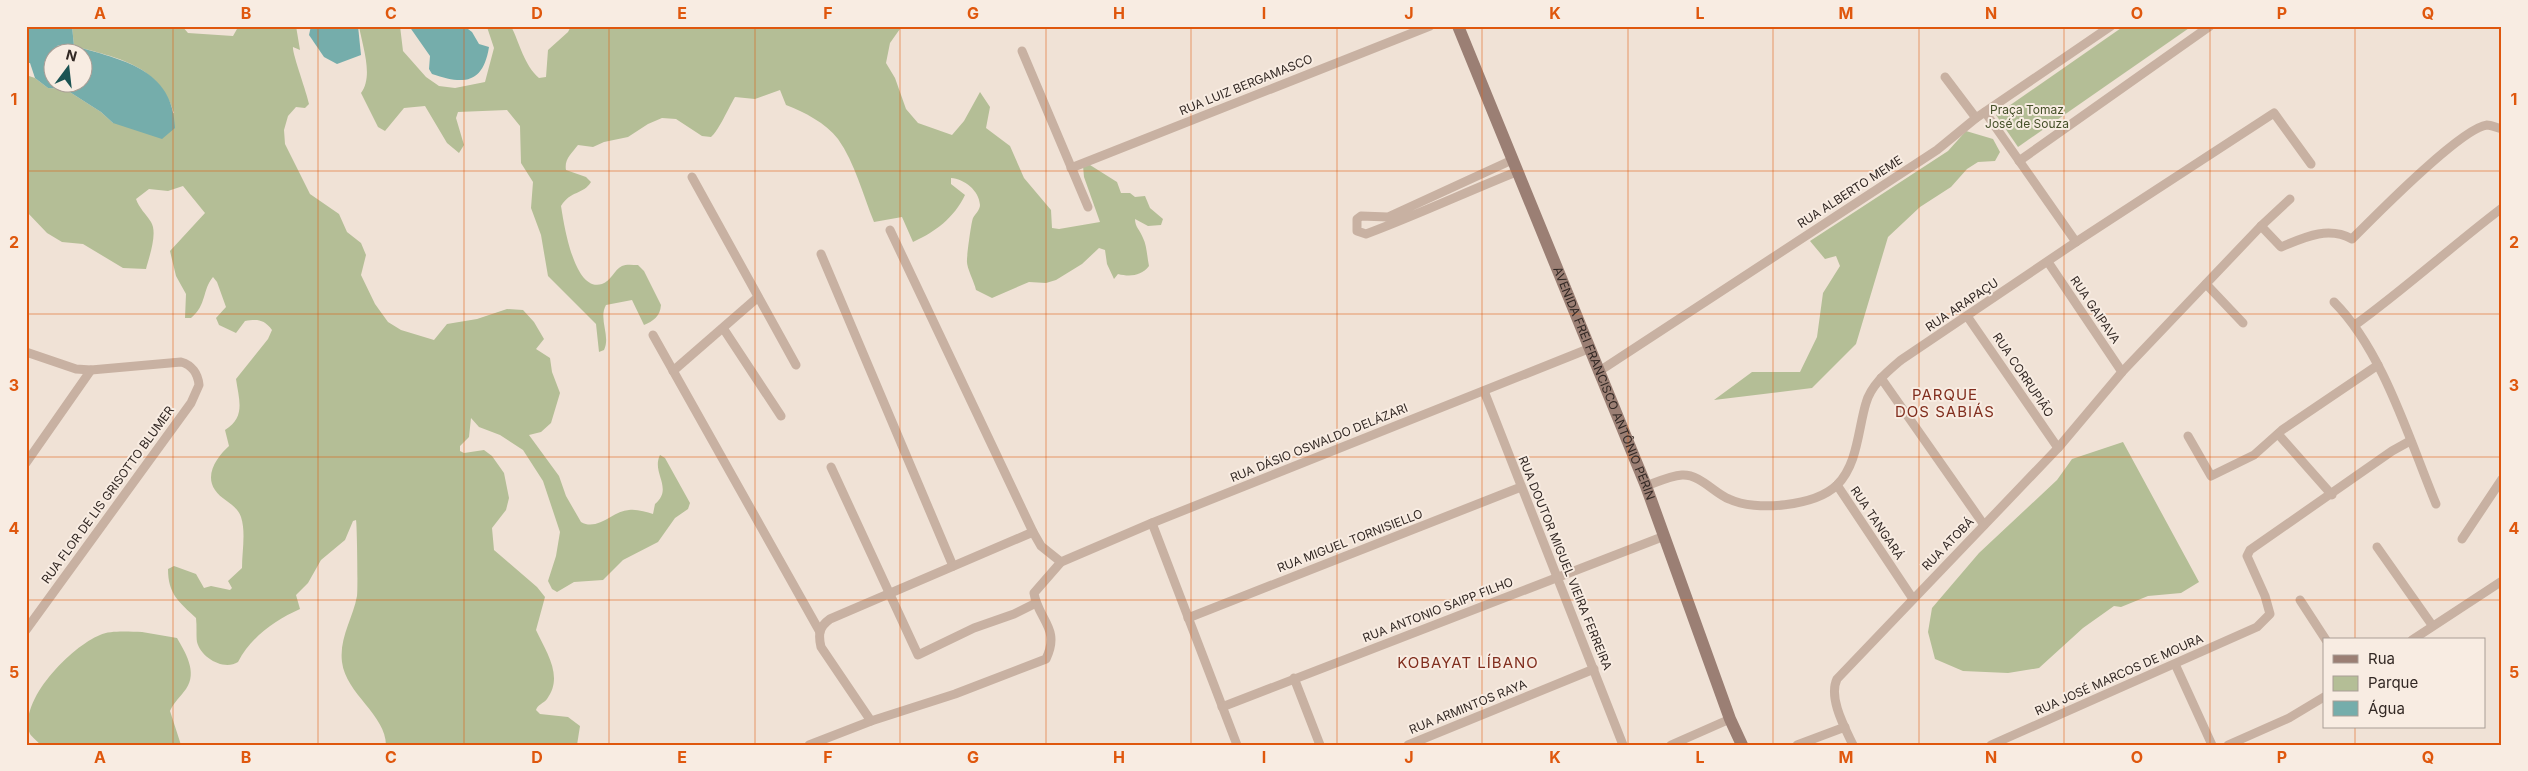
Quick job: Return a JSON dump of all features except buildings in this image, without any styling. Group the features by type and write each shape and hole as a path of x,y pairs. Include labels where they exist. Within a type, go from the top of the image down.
{"street":[{"name":"RUA LUIZ BERGAMASCO","path":"1071,168 1430,26"},
{"name":"AVENIDA FREI FRANCISCO ANTÔNIO PERIN","path":"1458,26 1588,349 1646,486 1662,537 1730,719 1742,745"},
{"name":"RUA ALBERTO MEME","path":"1598,372 1937,150 1976,118 2112,26"},
{"path":"2019,161 2210,26"},
{"path":"1022,51 1088,207"},
{"path":"1945,77 1976,118"},
{"path":"1986,112 2076,242"},
{"name":"RUA ARAPAÇU","path":"1837,485 1854,452 1860,434 1866,402 1881,378 1901,360 2076,242 2274,113 2310,164"},
{"path":"2261,226 2281,247 2312,234 2340,232 2352,239 2438,156 2477,128 2488,125 2502,129"},
{"path":"1514,166 1408,219 1366,234 1357,231 1357,218 1361,216 1388,217 1514,166"},
{"path":"692,177 757,298 796,365"},
{"name":"RUA ATOBÁ","path":"1853,745 1834,693 1837,679 2058,448 2122,372 2261,226 2290,200"},
{"path":"2355,325 2404,290 2444,252 2502,208"},
{"path":"809,745 871,721 955,694 1046,660 1052,648 1049,625 1036,604 1034,593 1061,562 1041,546 1033,532 890,230"},
{"path":"821,254 953,566"},
{"name":"RUA GAIPAVA","path":"2048,262 2122,372"},
{"path":"2206,284 2243,323"},
{"path":"673,371 757,298"},
{"path":"2334,302 2355,325 2378,365 2436,504"},
{"name":"RUA CORRUPIÃO","path":"1967,316 2058,448"},
{"path":"723,328 781,416"},
{"path":"653,334 820,632"},
{"name":"RUA DÁSIO OSWALDO DELÁZARI","path":"1061,562 1152,523 1588,349"},
{"path":"26,352 76,369 91,370"},
{"name":"RUA FLOR DE LIS GRISOTTO BLUMER","path":"27,627 191,403 199,385 194,372 186,364 175,362 91,370"},
{"path":"2188,436 2211,476 2254,455 2278,434 2378,365"},
{"path":"26,463 91,370"},
{"path":"1881,378 1984,525"},
{"name":"RUA DOUTOR MIGUEL VIEIRA FERREIRA","path":"1484,391 1623,745"},
{"path":"2278,434 2332,495 2392,451 2410,441"},
{"path":"832,468 918,655 974,628 1036,604"},
{"path":"1646,486 1682,475 1693,477 1728,499 1742,504 1788,506 1820,495 1837,485"},
{"path":"2462,539 2502,479"},
{"name":"RUA TANGARÁ","path":"1837,485 1913,599"},
{"name":"RUA MIGUEL TORNISIELLO","path":"1188,618 1521,487"},
{"name":"RUA JOSÉ MARCOS DE MOURA","path":"1991,745 2257,627 2270,614 2265,596 2247,556 2250,550 2332,495"},
{"path":"1152,523 1237,745"},
{"path":"871,721 821,647 821,626 830,619 1033,532"},
{"name":"RUA ANTONIO SAIPP FILHO","path":"1222,706 1662,537"},
{"path":"2377,547 2432,625"},
{"path":"2415,638 2502,581"},
{"path":"2300,600 2325,638"},
{"path":"2175,664 2212,745"},
{"name":"RUA ARMINTOS RAYA","path":"1408,745 1594,669"},
{"path":"1294,678 1320,745"},
{"path":"2228,745 2289,718 2323,697"},
{"path":"1671,745 1730,719"},
{"path":"1797,745 1845,727"}],"green space":[{"path":"72,26 182,26 188,33 233,36 237,29 236,26 296,26 300,50 293,47 293,51 309,104 305,108 296,107 288,116 284,130 285,144 310,194 339,214 347,232 361,243 366,255 361,275 375,304 388,322 401,330 434,340 447,324 477,319 507,309 523,310 534,322 544,339 536,349 550,358 552,372 560,393 551,423 541,432 529,435 559,476 566,496 581,522 587,524 600,523 618,513 629,510 653,514 655,504 663,492 658,462 660,455 665,458 690,503 688,509 675,518 658,542 623,560 603,580 574,582 557,592 552,589 548,581 556,556 560,532 543,481 523,450 500,435 479,427 471,418 469,437 460,446 460,451 464,453 484,450 492,456 504,473 509,498 506,510 492,528 494,550 537,587 545,597 536,630 552,664 554,682 547,699 536,710 540,714 568,717 580,726 577,745 386,745 380,724 351,684 345,674 342,662 344,636 357,596 356,520 353,521 345,540 321,560 308,583 296,595 300,609 264,630 243,653 238,662 226,665 220,664 208,658 199,648 196,618 172,591 168,569 174,566 196,574 204,588 211,586 230,590 232,588 228,581 242,568 244,536 241,517 236,508 215,490 211,478 217,460 229,446 225,430 236,420 240,408 236,379 268,339 272,330 263,322 257,320 245,321 236,333 219,325 216,318 226,307 217,282 213,277 207,287 200,308 191,318 185,318 186,294 176,276 170,251 205,213 183,186 168,191 149,189 136,199 151,222 154,232 146,269 123,268 83,244 62,242 47,233 26,211 26,75 35,78 42,83 42,92 70,92 101,112 113,123 174,113 167,97 147,73 121,60 92,51 92,42 74,42"},
{"path":"359,26 400,26 403,51 426,77 439,86 455,88 485,82 494,48 487,27 490,26 511,26 526,61 539,78 546,77 548,50 568,32 571,26 902,26 890,43 886,63 895,78 906,109 918,123 952,135 964,121 980,92 990,107 986,128 1010,146 1024,178 1051,210 1052,228 1059,229 1100,222 1084,177 1083,166 1090,165 1117,182 1121,193 1130,193 1135,197 1145,196 1150,208 1163,219 1161,225 1148,226 1135,219 1145,244 1149,266 1139,274 1118,274 1114,279 1107,264 1105,250 1099,248 1082,264 1056,280 1046,283 1029,282 992,298 976,290 967,263 972,221 980,205 977,195 970,186 951,178 951,184 965,195 961,203 943,223 929,234 913,242 902,217 874,222 844,148 833,133 821,123 786,105 780,90 755,99 735,97 720,125 711,137 702,136 676,119 662,118 648,124 628,137 604,142 593,147 578,145 567,159 566,170 586,177 591,182 584,189 569,197 561,206 572,255 584,278 592,284 602,284 622,266 638,265 644,271 661,305 656,318 644,325 632,300 606,305 603,316 606,345 604,350 599,352 596,324 548,276 541,235 531,208 533,182 521,163 520,126 507,110 458,112 456,118 464,145 459,153 447,143 425,106 404,108 385,131 378,127 361,93 367,78 367,69"},
{"name":"Praça Tomaz José de Souza","path":"2124,26 2192,26 2018,147 1996,115"},
{"path":"1966,131 1993,139 2000,152 1995,161 1978,162 1967,169 1951,187 1920,207 1888,237 1856,344 1812,388 1714,400 1752,372 1800,372 1817,337 1823,293 1840,266 1836,256 1825,259 1810,241 1948,151"},
{"path":"2123,442 2199,582 2181,593 2148,596 2121,607 2114,606 2083,628 2039,668 2008,673 1963,671 1935,659 1928,632 1932,608 1979,553 2057,480 2072,459"},
{"path":"142,632 177,638 189,662 191,676 189,683 170,711 181,745 41,745 32,737 28,721 32,706 39,691 62,662 88,641 104,633"}],"water":[{"path":"26,26 72,26 74,42 42,42 42,83 35,78 30,63 26,63"},
{"path":"311,26 358,26 361,55 337,64 324,57 309,35"},
{"path":"409,26 464,26 472,32 479,44 489,47 482,68 477,75 463,80 443,78 432,74 429,69 430,56"},
{"path":"92,51 127,62 155,79 165,92 172,108 175,128 162,139 113,123 101,112 70,92 92,92"}],"district":[{"name":"PARQUE DOS SABIÁS","path":"1945,404"},
{"name":"KOBAYAT LÍBANO","path":"1468,663"}]}
